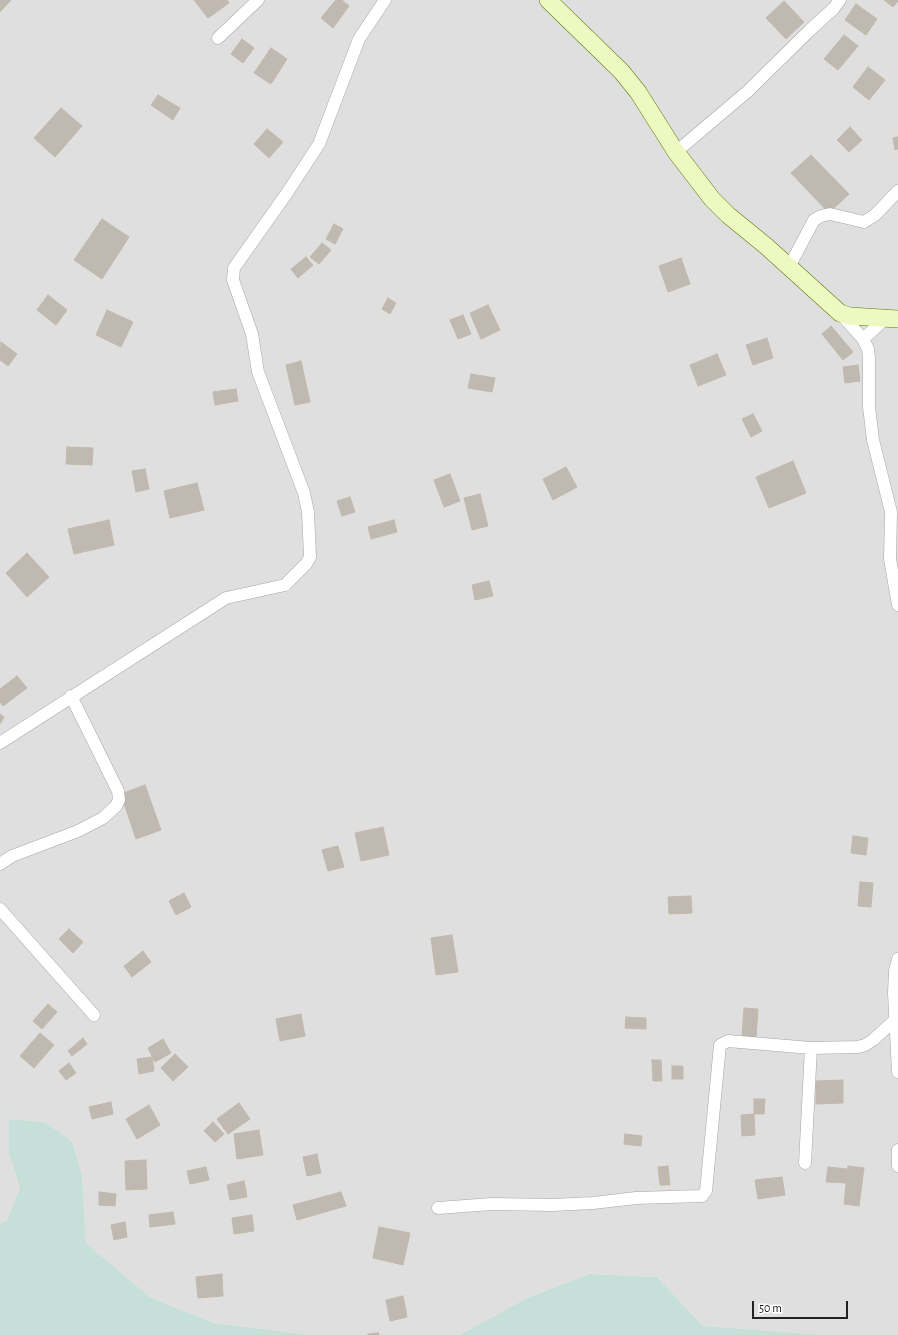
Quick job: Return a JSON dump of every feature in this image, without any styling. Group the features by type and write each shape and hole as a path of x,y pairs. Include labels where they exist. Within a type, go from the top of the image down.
{"main road":[{"path":"548,0 621,71 638,92 676,152 712,199 728,215 789,266 840,313 850,316 892,319"}],"street":[{"path":"218,38 258,0"},
{"path":"0,743 71,696 226,598 285,585 306,564 310,557 308,512 304,492 258,372 252,334 233,280 234,268 287,193 319,144 359,39 385,0"},
{"path":"676,152 748,91 834,8 840,0"},
{"path":"789,266 814,220 821,216 830,214 864,222 875,215 898,191"},
{"path":"840,313 863,339 869,358 869,407 873,440 891,512 890,559 898,605"},
{"path":"863,339 892,319"},
{"path":"0,864 12,856 78,831 103,818 116,806 119,800 118,791 71,696"},
{"path":"0,909 94,1015"},
{"path":"898,959 895,971 894,992 898,1072"},
{"path":"438,1208 492,1204 567,1204 636,1198 702,1196 706,1191 720,1045 728,1041 811,1048 865,1045 896,1018"},
{"path":"805,1163 811,1048"},
{"path":"898,1150 898,1166"}],"shaded area":[{"path":"0,0 898,0 898,1335 826,1335 703,1326 657,1277 589,1274 527,1298 460,1335 309,1335 214,1323 151,1298 86,1243 82,1174 72,1141 44,1122 9,1119 9,1154 20,1188 7,1220 0,1224"},
{"path":"9,1119 44,1122 72,1141 82,1174 86,1243 151,1298 214,1323 309,1335 0,1335 0,1224 7,1220 20,1188 9,1154"},
{"path":"589,1274 657,1277 703,1326 826,1335 460,1335 527,1298"}],"building":[{"path":"0,0 11,0 0,12"},
{"path":"194,0 227,0 229,3 208,18"},
{"path":"336,0 342,0 349,6 333,28 321,18"},
{"path":"884,0 898,0 898,1 893,7"},
{"path":"784,1 804,22 786,39 766,18"},
{"path":"856,4 877,19 866,35 845,20"},
{"path":"844,35 858,46 838,70 824,59"},
{"path":"242,39 254,48 243,63 231,54"},
{"path":"271,48 287,59 271,84 254,73"},
{"path":"868,67 885,80 869,100 853,87"},
{"path":"158,95 180,108 173,120 151,105"},
{"path":"61,108 82,126 55,157 34,138"},
{"path":"850,127 862,140 849,152 837,140"},
{"path":"267,129 283,142 269,158 254,144"},
{"path":"898,137 898,149 895,150 893,138"},
{"path":"811,155 849,194 829,213 791,173"},
{"path":"102,219 129,237 102,279 74,260"},
{"path":"334,224 343,229 335,244 326,239"},
{"path":"322,243 331,250 319,264 310,257"},
{"path":"306,257 313,265 298,278 291,269"},
{"path":"681,258 690,284 668,292 659,266"},
{"path":"48,295 67,310 56,325 37,310"},
{"path":"388,298 396,303 390,314 382,309"},
{"path":"488,305 500,330 481,339 470,313"},
{"path":"107,310 133,322 121,347 96,335"},
{"path":"463,315 471,334 458,339 450,320"},
{"path":"831,326 853,352 843,360 822,334"},
{"path":"767,338 773,358 753,365 746,345"},
{"path":"1,342 17,354 8,366 0,360"},
{"path":"717,354 726,375 698,386 690,365"},
{"path":"301,361 310,402 295,405 286,365"},
{"path":"858,365 860,381 845,383 843,367"},
{"path":"471,374 495,378 492,392 468,388"},
{"path":"236,389 238,401 215,405 213,392"},
{"path":"753,414 762,431 751,437 742,419"},
{"path":"67,447 93,448 92,465 66,464"},
{"path":"793,461 806,493 769,508 756,477"},
{"path":"566,467 577,487 553,500 543,479"},
{"path":"145,469 149,489 136,492 132,471"},
{"path":"450,474 460,501 444,507 434,480"},
{"path":"197,483 204,510 170,518 164,491"},
{"path":"480,494 488,526 472,530 464,498"},
{"path":"350,497 355,512 342,516 337,501"},
{"path":"109,520 114,545 74,554 68,529"},
{"path":"394,520 397,532 371,539 368,527"},
{"path":"27,553 49,577 27,597 6,573"},
{"path":"489,581 493,596 475,600 472,585"},
{"path":"17,676 27,688 3,706 0,702 0,689"},
{"path":"0,714 4,717 0,724"},
{"path":"145,785 161,830 136,839 121,794"},
{"path":"383,827 389,855 361,861 355,833"},
{"path":"853,836 868,838 866,855 851,853"},
{"path":"338,846 344,867 328,871 322,850"},
{"path":"860,882 873,883 871,907 858,906"},
{"path":"184,893 191,907 176,915 169,901"},
{"path":"691,896 692,913 669,914 668,897"},
{"path":"69,929 83,942 73,953 59,939"},
{"path":"452,935 458,972 436,975 431,938"},
{"path":"143,951 151,962 132,977 124,966"},
{"path":"48,1004 57,1012 42,1029 33,1021"},
{"path":"744,1008 758,1009 756,1038 742,1037"},
{"path":"301,1014 305,1036 280,1041 276,1019"},
{"path":"626,1017 646,1018 646,1029 625,1028"},
{"path":"40,1033 54,1045 34,1068 20,1056"},
{"path":"83,1038 87,1044 72,1056 68,1051"},
{"path":"163,1039 171,1053 155,1062 148,1048"},
{"path":"175,1054 188,1067 173,1081 161,1068"},
{"path":"152,1057 154,1071 139,1074 137,1059"},
{"path":"652,1060 661,1060 662,1081 653,1081"},
{"path":"69,1063 76,1073 66,1080 59,1071"},
{"path":"672,1066 683,1066 683,1079 672,1079"},
{"path":"843,1080 843,1103 816,1104 816,1081"},
{"path":"754,1099 765,1099 764,1114 754,1114"},
{"path":"111,1102 113,1114 92,1119 89,1107"},
{"path":"239,1103 250,1119 228,1134 217,1119"},
{"path":"149,1105 160,1125 137,1139 126,1119"},
{"path":"754,1114 755,1135 742,1136 741,1115"},
{"path":"213,1122 224,1134 215,1142 204,1131"},
{"path":"259,1130 263,1155 237,1159 234,1134"},
{"path":"625,1134 642,1136 641,1146 624,1144"},
{"path":"317,1154 321,1173 307,1176 303,1157"},
{"path":"146,1160 147,1189 126,1190 125,1161"},
{"path":"668,1166 670,1185 660,1185 658,1167"},
{"path":"848,1166 864,1168 859,1206 844,1204"},
{"path":"206,1167 209,1180 190,1184 187,1171"},
{"path":"828,1167 847,1169 846,1183 826,1182"},
{"path":"782,1177 785,1195 758,1199 755,1180"},
{"path":"244,1181 247,1197 230,1200 227,1185"},
{"path":"99,1192 116,1194 115,1206 99,1205"},
{"path":"341,1192 346,1206 297,1220 293,1205"},
{"path":"173,1212 175,1224 150,1227 149,1215"},
{"path":"252,1215 254,1231 234,1234 232,1218"},
{"path":"125,1222 127,1237 114,1240 111,1225"},
{"path":"379,1227 410,1233 403,1265 373,1258"},
{"path":"222,1274 223,1296 198,1298 196,1277"},
{"path":"403,1296 407,1317 390,1321 386,1300"},
{"path":"378,1333 379,1335 368,1335 368,1334"}]}
